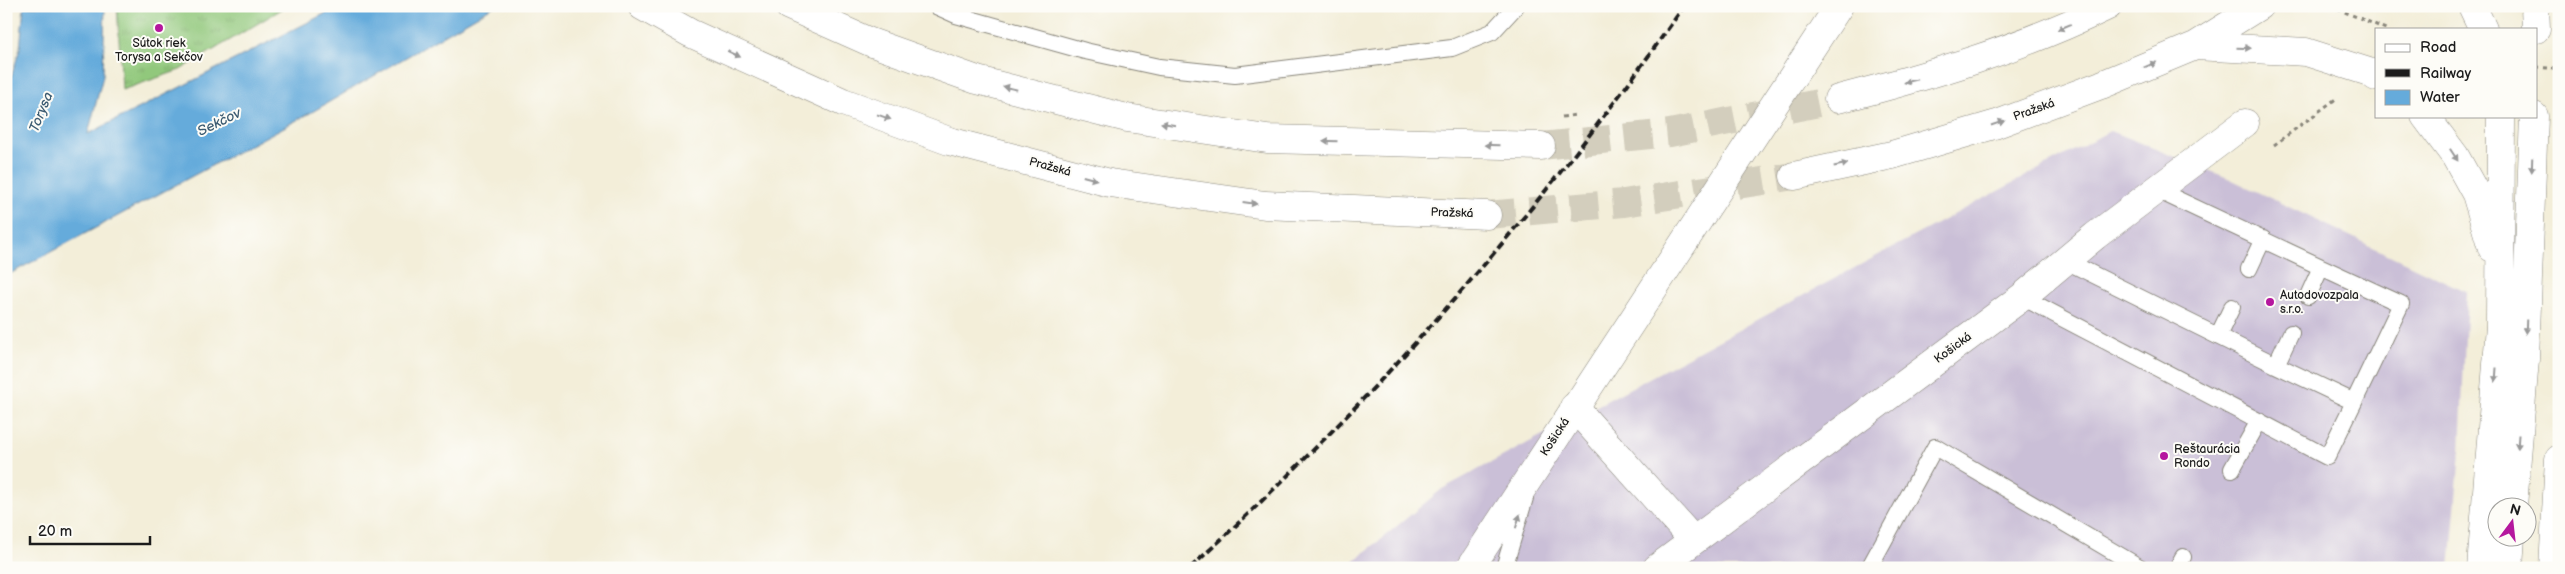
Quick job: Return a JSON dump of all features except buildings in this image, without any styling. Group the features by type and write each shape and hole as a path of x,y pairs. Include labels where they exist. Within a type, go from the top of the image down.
{"main road":[{"name":"Pražská","path":"642,6 690,33 843,102 949,141 1110,183 1264,205 1487,215"},
{"path":"789,6 870,42 977,80 1127,118 1267,139 1541,146"},
{"name":"Košická","path":"1470,568 1535,466 1839,6"},
{"path":"1838,99 1924,77 1996,53 2065,27 2108,6"},
{"name":"Pražská","path":"1794,176 1892,155 1997,124 2101,85 2195,46 2259,6"},
{"path":"2472,6 2483,28"},
{"path":"2536,6 2536,28"},
{"path":"2195,46 2306,52 2367,73"},
{"path":"2427,118 2456,156 2476,194 2493,252 2500,326"},
{"path":"2482,568 2500,326 2501,118"},
{"path":"2514,496 2525,358 2534,118"},
{"name":"Košická","path":"1657,568 2022,297 2245,123"},
{"path":"1574,407 1693,540"},
{"path":"2553,568 2559,459"},
{"path":"2509,568 2510,546"}],"lane":[{"path":"936,6 956,14 1085,51 1159,67 1235,75 1452,48 1492,32 1516,6"},
{"path":"2022,297 2327,457 2401,304 2157,190"},
{"path":"2249,269 2263,239"},
{"path":"2066,261 2354,402"},
{"path":"2308,296 2320,267"},
{"path":"2218,336 2232,307"},
{"path":"2276,365 2291,333"},
{"path":"2232,469 2259,421"},
{"path":"1869,568 1935,447 2141,568"},
{"path":"1504,568 1535,466"}],"path":[{"path":"2330,6 2380,28"},
{"path":"2538,67 2559,70"},
{"path":"2267,149 2346,91 2367,73"},
{"path":"1565,117 1576,115"}],"shaded area":[{"path":"2110,131 2228,178 2467,292 2460,451 2450,568 1346,568 1442,489"}],"green space":[{"path":"117,6 287,6 180,70 122,90"}],"water":[{"path":"24,6 105,6 103,76 88,134 340,6 494,6 312,112 6,276 6,94 20,48"}],"tunnel":[{"path":"1541,146 1670,133 1838,99"},
{"path":"1487,215 1624,203 1794,176"}],"railway":[{"path":"1190,568 1325,438 1453,301 1514,230 1572,157 1684,6"}],"place":[{"name":"Sútok riek Torysa a Sekčov","path":"159,28"},
{"name":"Autodovozpala s.r.o.","path":"2270,302"},
{"name":"Reštaurácia Rondo","path":"2164,456"}],"water label":[{"name":"Torysa","path":"41,112"},
{"name":"Sekčov","path":"219,122"}]}
